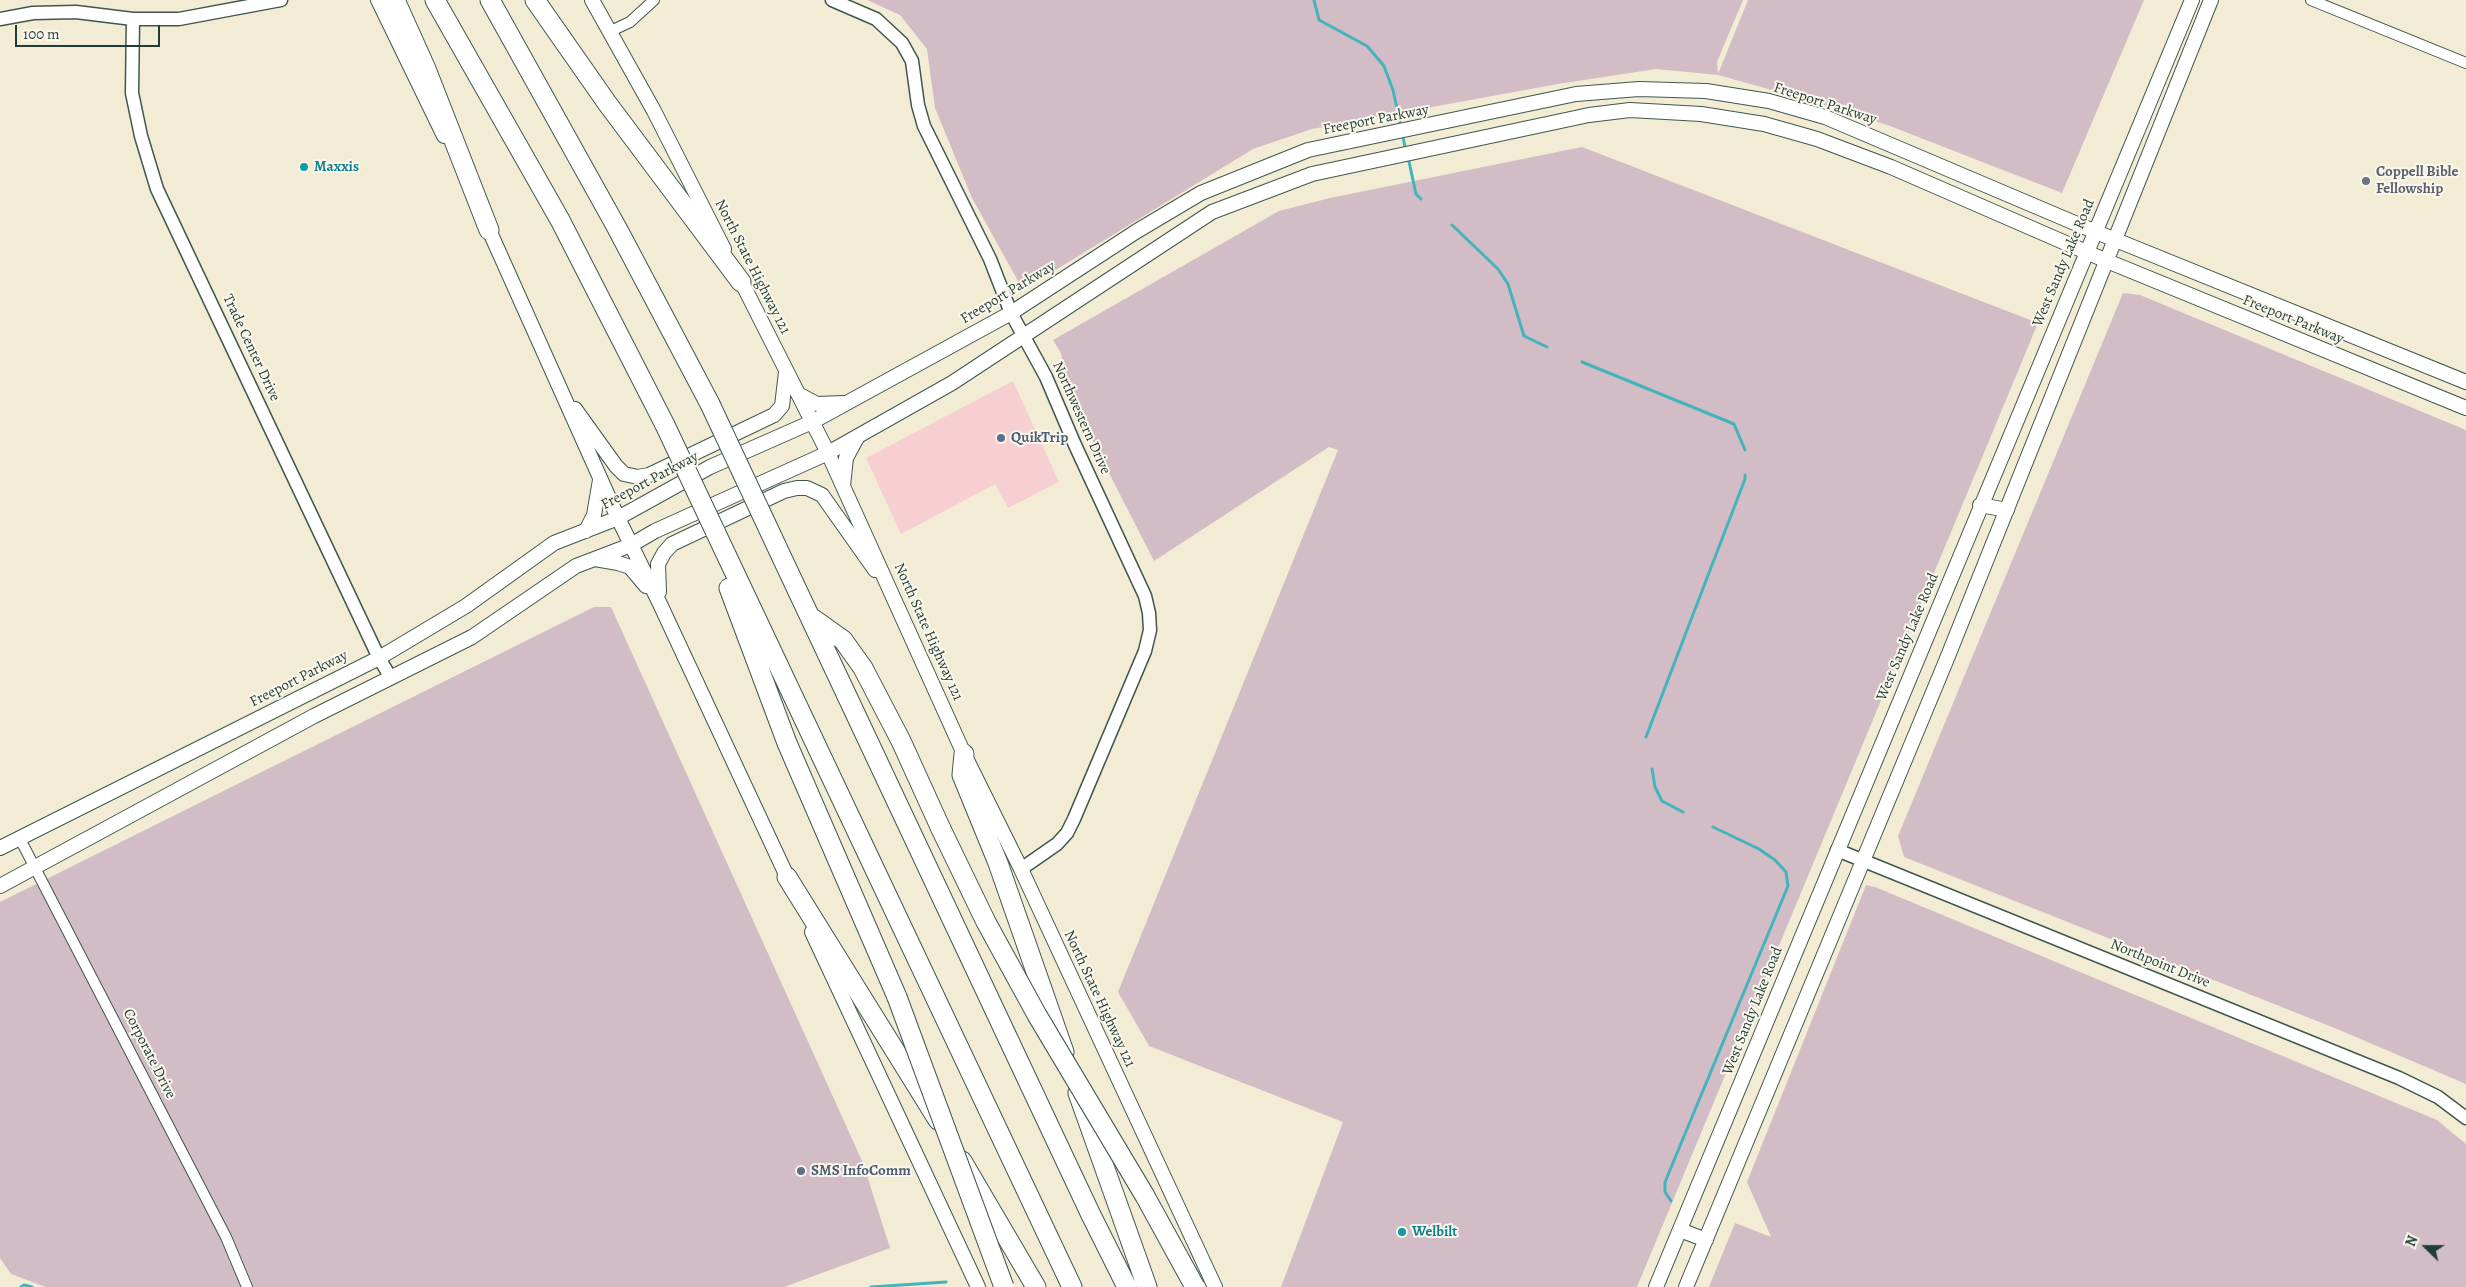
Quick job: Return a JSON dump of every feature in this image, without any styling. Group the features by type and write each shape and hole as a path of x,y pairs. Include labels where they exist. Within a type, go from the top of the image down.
{"highway":[{"path":"395,0 426,69 489,230"},
{"path":"435,0 560,220 665,426 1072,1287"},
{"path":"490,0 617,228 710,404 1087,1206 1127,1287"},
{"path":"535,0 607,103 741,282"},
{"path":"718,538 718,558 787,742 897,996 1004,1287"},
{"path":"809,616 843,640 863,668 901,741 986,922 1036,1015 1145,1196 1196,1287"},
{"path":"964,754 962,776 998,863 1147,1287"},
{"path":"787,877 890,1041 1036,1287"}],"main road":[{"path":"378,0 489,230 618,518 660,604 978,1287"},
{"name":"North State Highway 121","path":"592,0 611,31 828,453 964,754 1021,869 1215,1287"},
{"name":"West Sandy Lake Road","path":"1656,1287 1980,504 2192,0"},
{"path":"1686,1287 2006,510 2211,0"},
{"name":"Freeport Parkway","path":"0,848 379,658 466,606 554,543 618,518 710,466 812,422 847,403 1011,313 1136,231 1201,193 1308,150 1388,135 1576,94 1639,89 1706,91 1769,101 1825,117 2096,232 2466,382"},
{"path":"0,886 314,716 472,637 576,566 631,545 655,531 828,453 952,383 1212,212 1312,174 1589,115 1630,110 1701,114 1764,124 1817,139 1891,167 2087,253"},
{"path":"1891,167 1899,147"},
{"name":"Freeport Parkway","path":"2087,253 2466,408"},
{"path":"2265,326 2275,304"},
{"path":"2402,382 2412,360"},
{"path":"558,386 616,466 624,474 638,477 649,475 774,415 782,406 786,371"},
{"path":"798,394 817,404 847,403"},
{"path":"843,487 846,458 859,434"},
{"path":"586,531 594,515 600,479"},
{"path":"660,604 657,576 658,564 672,544 784,491 797,488 807,488 822,495 894,597"},
{"path":"1980,504 2006,510"},
{"path":"594,559 618,563 630,568 660,604"},
{"path":"1680,1230 1706,1240"}],"street":[{"path":"0,18 33,13 76,12 133,19 179,19 281,0"},
{"path":"611,31 630,22 654,0"},
{"name":"Northwestern Drive","path":"832,0 876,19 891,30 912,61 918,106 924,126 990,259 1011,313 1046,378 1145,596 1149,613 1150,630 1145,651 1074,819 1067,833 1057,844 1021,869"},
{"path":"2312,0 2466,63"},
{"name":"Trade Center Drive","path":"133,19 132,93 141,136 157,189 379,658 391,678"},
{"name":"Corporate Drive","path":"19,837 226,1237 247,1287"},
{"name":"Northpoint Drive","path":"1837,850 2399,1078 2438,1097 2466,1118"}],"shaded area":[{"path":"867,0 1743,0 1717,62 1718,74 1748,0 2144,0 2062,193 1890,126 1818,103 1718,75 1656,69 1558,84 1312,129 1253,149 1023,290 972,198 935,108 927,49 900,15"},
{"path":"1582,147 2038,323 1637,1287 1281,1287 1343,1122 1149,1046 1118,992 1338,450 1329,447 1154,561 1088,432 1065,381 1061,353 1053,340 1279,211 1330,198"},
{"path":"2123,293 2140,295 2466,430 2466,1084 2337,1029 1904,857 1898,836"},
{"path":"1013,381 1059,482 1008,508 995,484 901,534 866,458"},
{"path":"594,607 611,607 863,1163 890,1248 784,1287 46,1287 11,1274 0,1258 0,902"},
{"path":"1866,885 1875,887 2437,1120 2466,1144 2466,1287 1709,1287 1735,1223 1771,1237 1747,1182"}],"waterway":[{"path":"1314,0 1319,20 1367,46 1384,66 1393,90 1401,127"},
{"path":"1402,133 1406,151"},
{"path":"1408,157 1416,194 1421,199"},
{"path":"1452,225 1498,269 1508,284 1524,336 1547,347"},
{"path":"1582,362 1734,424 1745,450"},
{"path":"1646,737 1745,475"},
{"path":"1652,769 1655,787 1662,801 1683,812"},
{"path":"1671,1201 1665,1192 1665,1182 1788,886 1786,872 1775,860 1759,849 1713,827"},
{"path":"871,1287 946,1282"},
{"path":"21,1287 24,1285 32,1287"}],"place":[{"name":"Maxxis","path":"304,167"},
{"name":"Coppell Bible Fellowship","path":"2366,181"},
{"name":"QuikTrip","path":"1001,438"},
{"name":"SMS InfoComm","path":"801,1171"},
{"name":"Welbilt","path":"1402,1232"}]}
